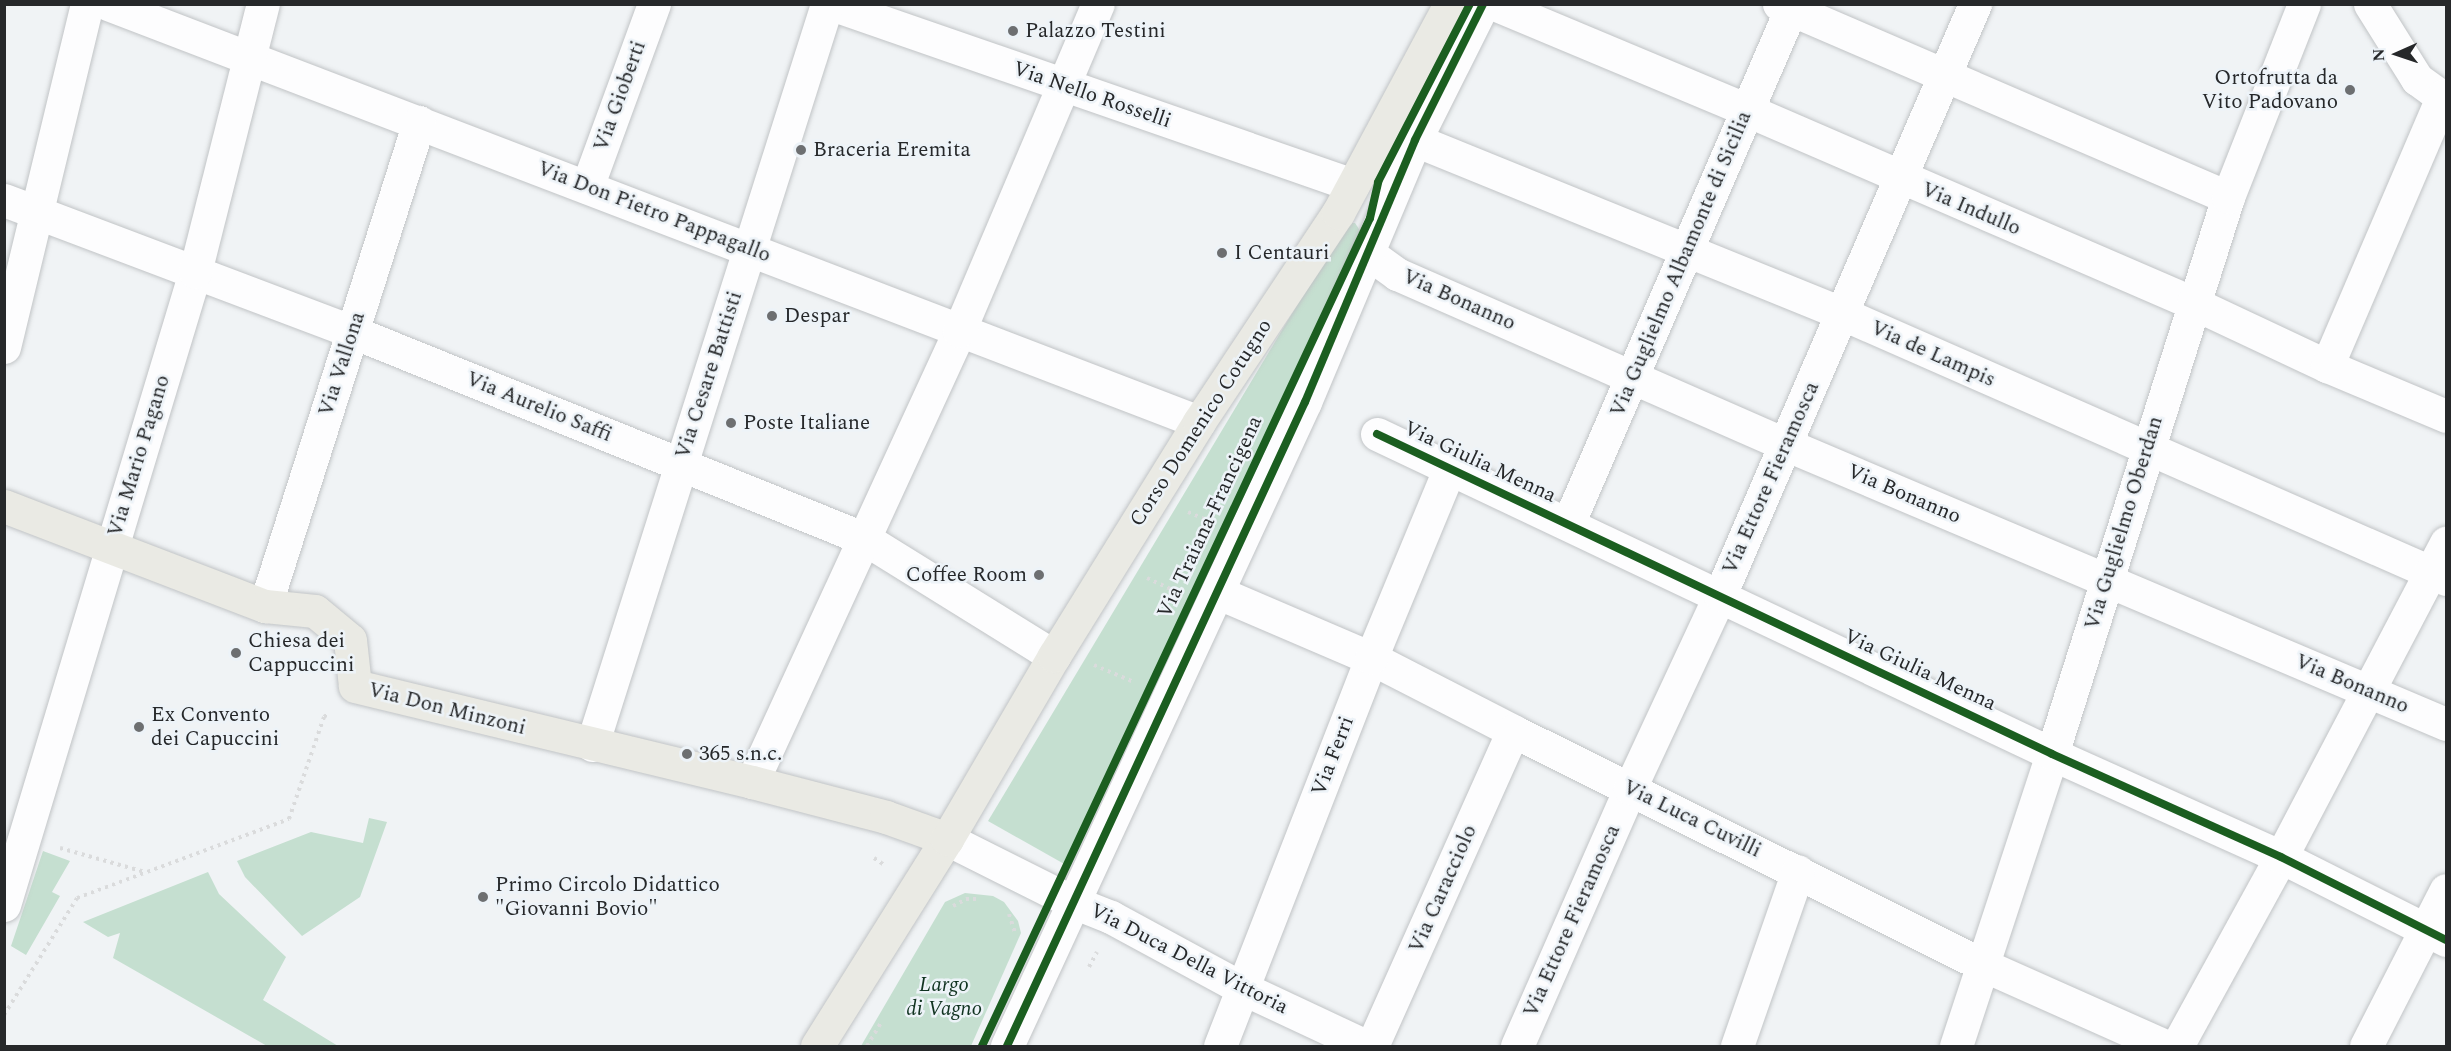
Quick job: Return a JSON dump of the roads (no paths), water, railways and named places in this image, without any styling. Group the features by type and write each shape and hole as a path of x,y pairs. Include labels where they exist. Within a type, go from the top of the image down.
{"main road":[{"name":"Corso Domenico Cotugno","path":"817,1047 947,839 1054,656 1198,422 1476,7"},
{"name":"Via Don Minzoni","path":"4,506 265,606 315,611 350,640 355,686 752,782 886,817 947,839"}],"street":[{"path":"4,347 87,4"},
{"name":"Via Don Pietro Pappagallo","path":"108,4 1198,422"},
{"name":"Via Mario Pagano","path":"4,905 195,272 263,4"},
{"name":"Via Gioberti","path":"587,187 654,4"},
{"name":"Via Nello Rosselli","path":"829,4 1061,85 1346,199 1361,208 1370,218 1371,244"},
{"name":"Via Cesare Battisti","path":"592,745 829,4"},
{"path":"752,782 959,330 1061,85 1098,4"},
{"name":"Via Ettore Fieramosca","path":"1517,1047 1630,788 1720,595 1975,4"},
{"name":"Via Guglielmo Oberdan","path":"1956,1047 2108,579 2147,448 2228,197 2304,4"},
{"path":"2327,366 2445,98 2417,80 2370,4"},
{"path":"1788,6 2228,197"},
{"name":"Via Guglielmo Albamonte di Sicilia","path":"1568,524 1747,110 1788,6"},
{"path":"1007,1047 1305,402 1415,140 1476,7"},
{"name":"Via Indullo","path":"1476,7 1747,110 1901,179 2193,303 2327,366 2446,416"},
{"name":"Via Vallona","path":"265,606 419,122"},
{"name":"Via de Lampis","path":"1415,140 1843,314 2439,575"},
{"name":"Via Aurelio Saffi","path":"4,200 352,332 865,539 1054,656"},
{"name":"Via Bonanno","path":"1371,244 1398,274 1785,444 2446,724"},
{"name":"Via Giulia Menna","path":"1377,434 1449,466 2052,754 2281,856 2436,936"},
{"name":"Via Ferri","path":"1220,1047 1371,658 1449,466"},
{"path":"2177,1047 2369,692 2439,575 2446,543"},
{"name":"Via Luca Cuvilli","path":"1219,592 1371,658 1983,965 2166,1047"},
{"name":"Via Caracciolo","path":"1372,1047 1513,731"},
{"name":"Via Duca Della Vittoria","path":"947,839 1073,902 1111,917 1242,988 1366,1047"},
{"path":"1737,1047 1798,871"},
{"path":"2366,1047 2436,936 2446,890"}],"place":[{"name":"Palazzo Testini","path":"1013,31"},
{"name":"Ortofrutta da Vito Padovano","path":"2350,90"},
{"name":"Braceria Eremita","path":"801,150"},
{"name":"I Centauri","path":"1222,253"},
{"name":"Despar","path":"772,316"},
{"name":"Poste Italiane","path":"731,423"},
{"name":"Coffee Room","path":"1039,575"},
{"name":"Chiesa dei Cappuccini","path":"236,653"},
{"name":"Ex Convento dei Capuccini","path":"139,727"},
{"name":"365 s.n.c.","path":"687,754"},
{"name":"Primo Circolo Didattico \"Giovanni Bovio\"","path":"483,897"}],"park label":[{"name":"Largo di Vagno","path":"944,997"}]}
